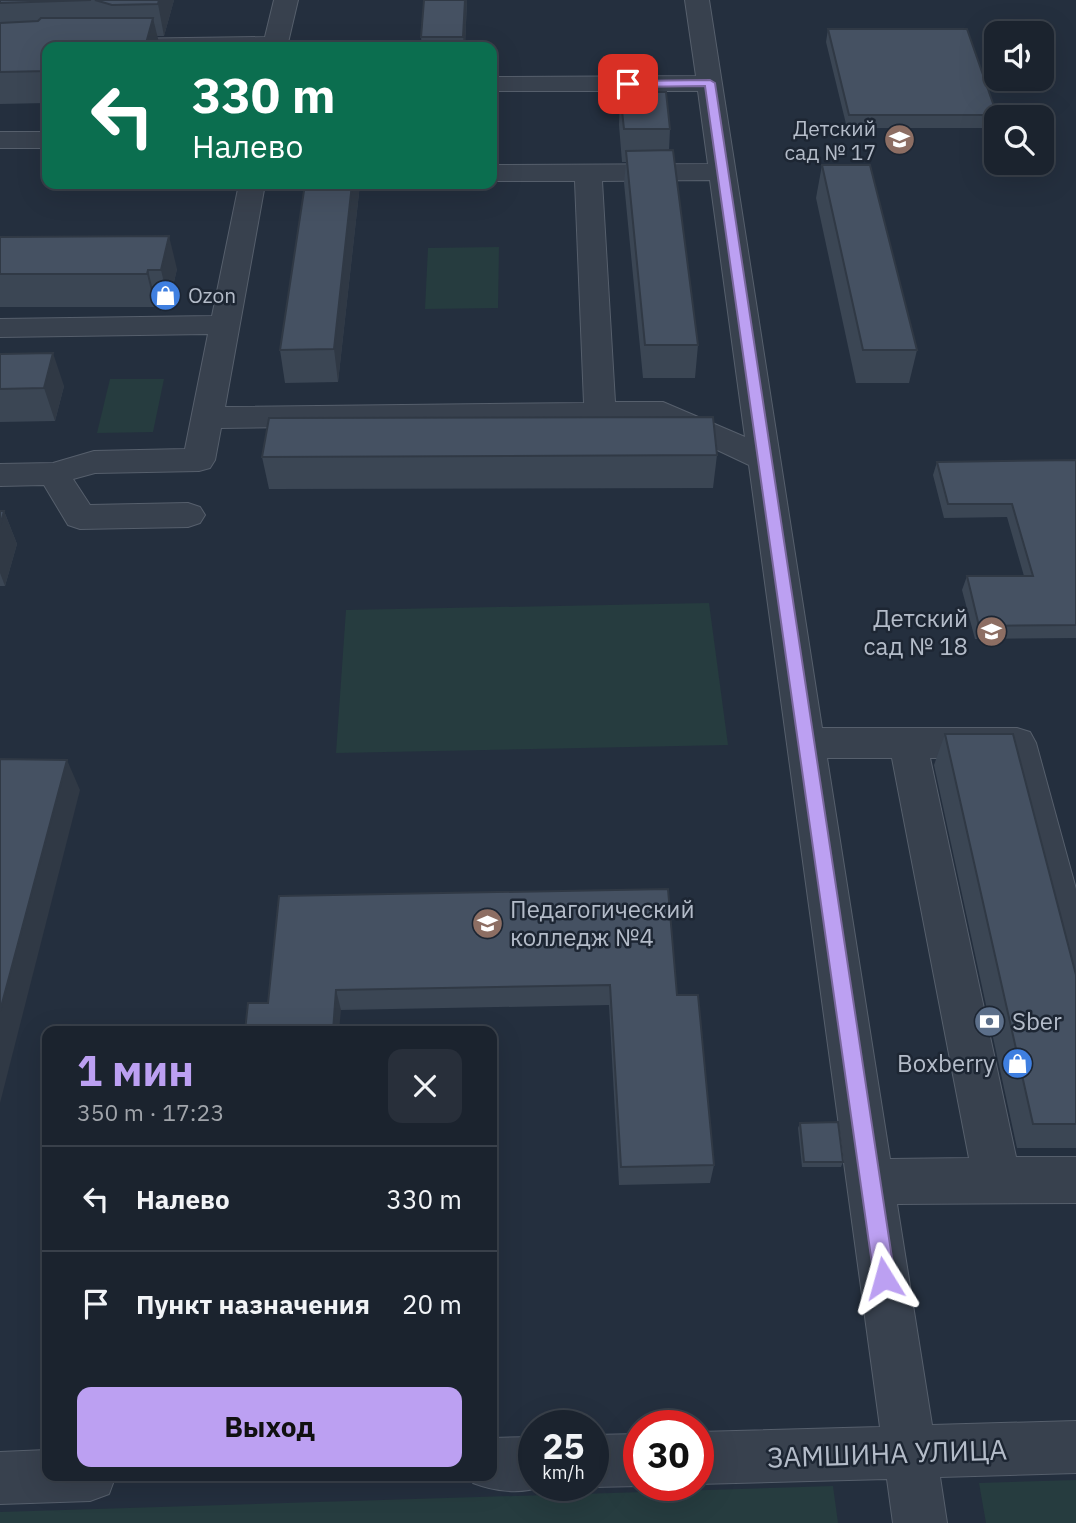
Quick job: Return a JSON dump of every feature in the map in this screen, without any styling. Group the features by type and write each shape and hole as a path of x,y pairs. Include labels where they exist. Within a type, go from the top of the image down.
{"street":[{"path":"277,42 286,0"},
{"path":"697,0 920,1523"},
{"path":"76,42 105,42"},
{"path":"0,45 42,43"},
{"path":"497,84 710,83"},
{"path":"0,141 42,140"},
{"path":"588,172 600,412"},
{"path":"497,173 722,172"},
{"path":"0,475 53,474 94,462 199,460 251,189"},
{"path":"0,328 227,325"},
{"path":"207,418 663,412 764,459"},
{"path":"53,474 80,517 188,515"},
{"path":"806,743 1017,743 1076,967"},
{"path":"908,743 997,1181"},
{"path":"870,1182 1076,1180"},
{"name":"ЗАМШИНА УЛИЦА","path":"714,1458 1076,1447"},
{"path":"497,1464 518,1463"},
{"path":"0,1478 42,1477"}],"green space":[{"path":"499,247 498,308 425,309 428,248"},
{"path":"110,379 164,379 153,432 97,433"},
{"path":"709,603 728,745 336,753 346,610"},
{"path":"1076,1480 1076,1523 986,1523 979,1483"},
{"path":"833,1486 838,1523 0,1523 0,1512 518,1496 518,1501 609,1501 609,1493 623,1493 623,1501 714,1501 714,1490"}],"building":[{"path":"0,0 91,0 0,3"},
{"path":"95,0 159,0 158,4 112,5"},
{"path":"424,0 465,0 463,37 421,37"},
{"path":"41,18 153,18 146,42 42,42 42,71 0,72 0,23 38,21"},
{"path":"828,29 967,29 984,78 984,91 989,91 994,105 984,105 984,115 849,115"},
{"path":"620,92 666,92 670,129 624,129"},
{"path":"673,150 698,345 645,345 626,151"},
{"path":"822,165 870,165 917,350 863,350"},
{"path":"304,189 351,189 334,349 280,350"},
{"path":"169,236 161,270 148,270 147,274 0,274 0,237"},
{"path":"53,353 44,388 0,389 0,354"},
{"path":"713,417 717,455 262,457 269,418"},
{"path":"1076,460 1076,625 979,626 967,576 1033,576 1012,504 948,504 937,462"},
{"path":"945,734 1013,734 1076,975 1076,1124 1033,1124"},
{"path":"0,759 67,760 0,1011"},
{"path":"668,889 677,995 698,995 714,1165 621,1167 610,985 336,990 333,1026 246,1026 248,1003 268,1003 279,896"},
{"path":"838,1122 843,1162 804,1162 800,1123"}],"place":[{"name":"Детский сад № 17","path":"899,140"},
{"name":"Ozon","path":"165,295"},
{"name":"Детский сад № 18","path":"991,632"},
{"name":"Педагогический колледж №4","path":"487,923"},
{"name":"Sber","path":"989,1021"},
{"name":"Boxberry","path":"1018,1063"}],"route":[{"path":"628,84 710,83 884,1278"}]}
